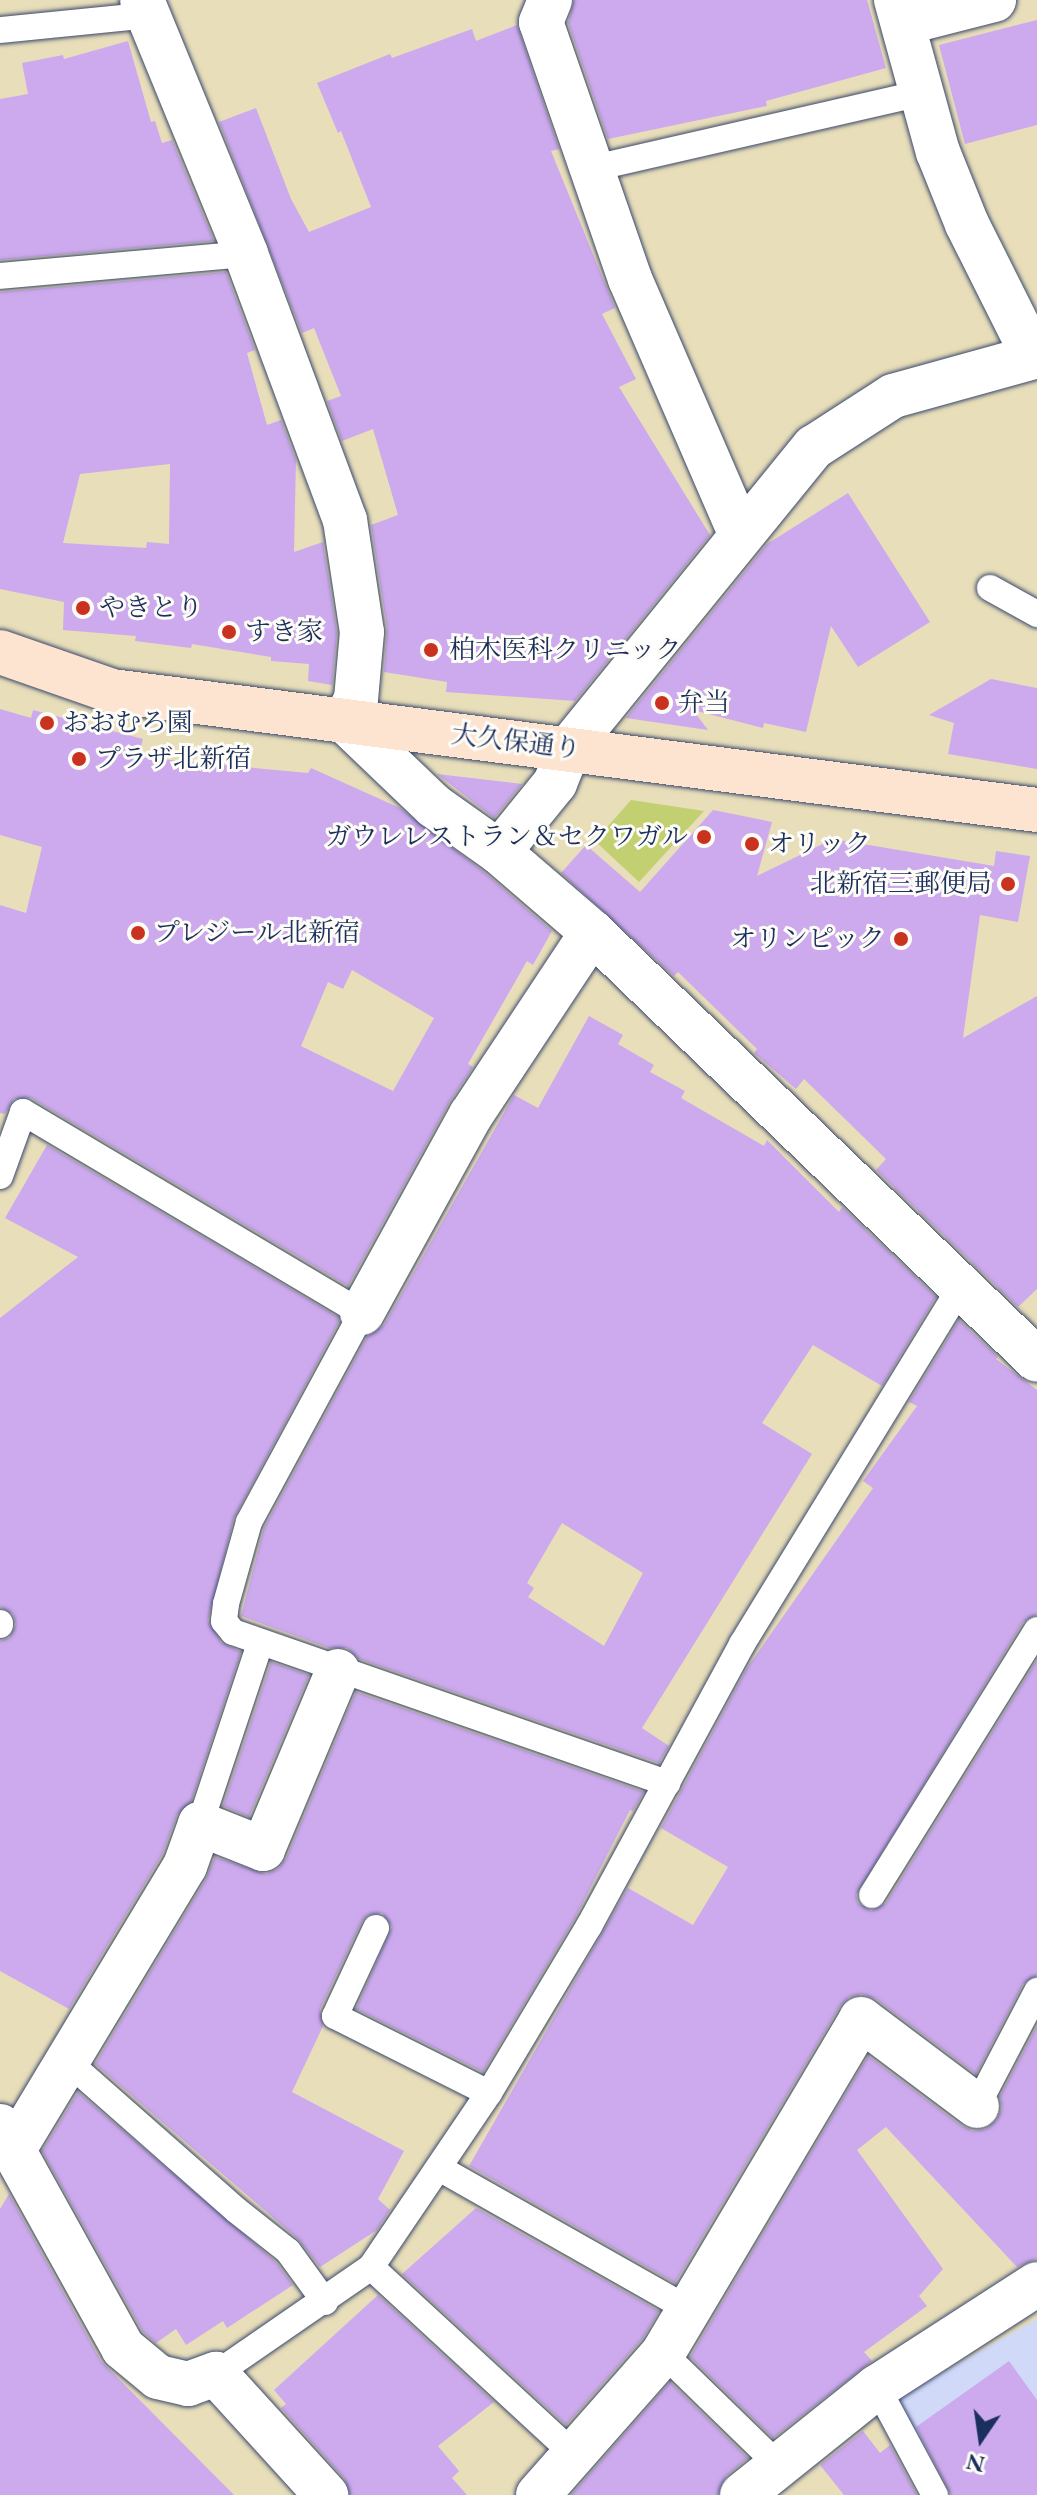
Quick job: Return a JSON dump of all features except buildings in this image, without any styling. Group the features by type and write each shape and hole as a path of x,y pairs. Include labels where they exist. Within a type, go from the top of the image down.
{"main road":[{"name":"大久保通り","path":"0,652 112,691 1037,810"}],"street":[{"path":"550,0 541,22 630,279 741,535"},
{"path":"499,852 555,783 569,748 814,447 893,396 1035,356 967,224 938,152 900,11 994,0"},
{"path":"146,8 246,254 345,520 362,632 356,699 345,721 434,806 499,852 592,932 961,1287 1028,1340"},
{"path":"362,1313 471,1115 592,932"},
{"path":"326,2495 216,2374 188,2384 158,2377 123,2348 7,2139 67,2061 185,1866 200,1824 263,1849 338,1671"},
{"path":"538,2495 663,2353 861,2019 977,2106"},
{"path":"742,2495 877,2387 1037,2284"}],"lane":[{"path":"0,30 146,8"},
{"path":"594,168 922,93"},
{"path":"0,276 246,254"},
{"path":"990,588 1037,614"},
{"path":"0,1176 23,1112 362,1313 249,1522 224,1621 233,1632 260,1644 461,1709 667,1783"},
{"path":"216,2374 325,2302 371,2267 439,2168 489,2093 589,1926 742,1644 961,1287"},
{"path":"872,1895 1037,1630"},
{"path":"200,1824 260,1644"},
{"path":"376,1928 335,2016 489,2093"},
{"path":"977,2106 1037,1991"},
{"path":"67,2061 236,2210 288,2251 325,2302"},
{"path":"439,2168 690,2310"},
{"path":"371,2267 574,2454"},
{"path":"663,2353 778,2465"},
{"path":"877,2387 935,2495"}],"shaded area":[{"path":"1037,2319 1037,2495 953,2495 897,2399"}],"green space":[{"path":"631,800 704,811 639,882 595,841"}],"place":[{"name":"やきとり","path":"83,608"},
{"name":"すき家","path":"229,632"},
{"name":"柏木医科クリニック","path":"431,650"},
{"name":"弁当","path":"662,703"},
{"name":"おおむろ園","path":"47,723"},
{"name":"プラザ北新宿","path":"79,759"},
{"name":"ガウレレストラン＆セクワガル","path":"704,837"},
{"name":"オリック","path":"752,844"},
{"name":"北新宿三郵便局","path":"1008,884"},
{"name":"プレジール北新宿","path":"138,933"},
{"name":"オリンピック","path":"901,939"}]}
